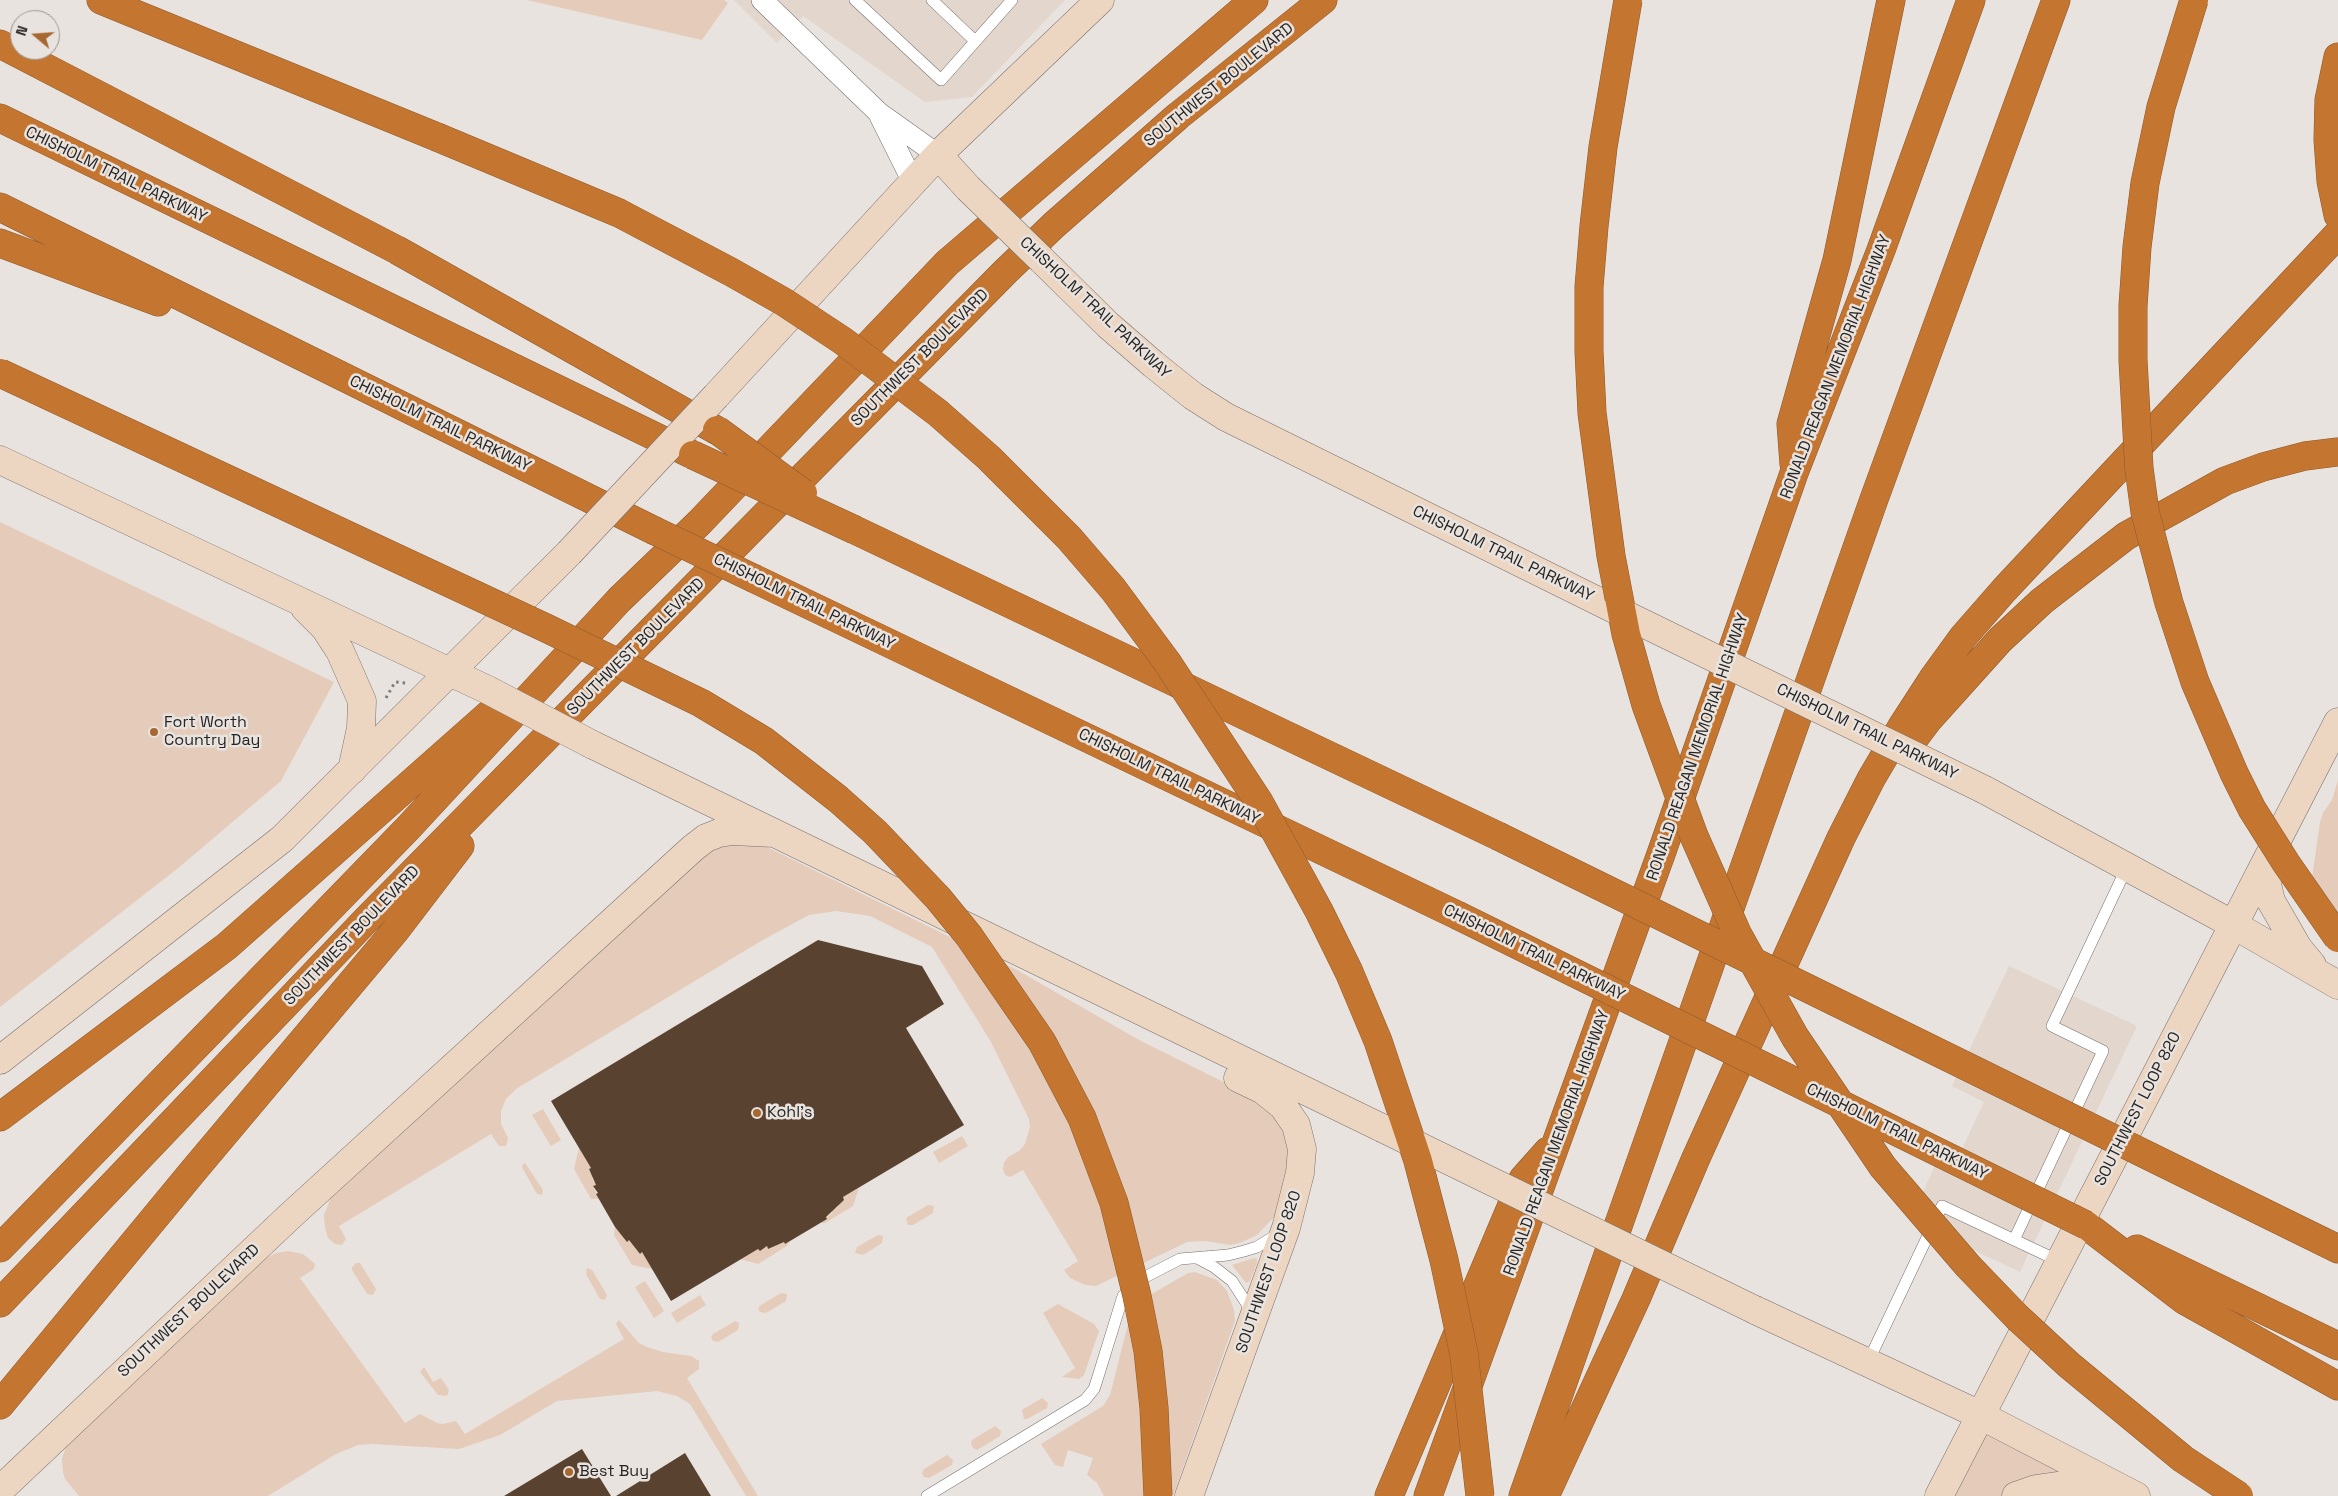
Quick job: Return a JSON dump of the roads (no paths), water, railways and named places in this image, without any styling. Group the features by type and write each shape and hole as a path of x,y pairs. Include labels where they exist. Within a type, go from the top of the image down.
{"highway":[{"path":"101,0 541,179 627,217 746,280 843,341 931,407 989,458 1069,538 1167,662 1259,802 1320,911 1378,1041 1418,1162 1449,1279 1468,1388 1480,1496"},
{"path":"0,1117 227,946 619,600 699,523 948,263 1254,0"},
{"name":"SOUTHWEST BOULEVARD","path":"0,1304 368,918 1005,272 1047,232 1178,116 1323,0"},
{"path":"1628,0 1603,147 1594,226 1589,314 1592,413 1610,556 1626,634 1660,747 1694,836 1737,933 1795,1037 1821,1078 1889,1174 1968,1266 2017,1317 2069,1366 2182,1459 2239,1496"},
{"path":"1794,473 1791,424 1837,260 1891,0"},
{"name":"RONALD REAGAN MEMORIAL HIGHWAY","path":"1428,1496 1558,1139 1794,473 1881,250 1971,0"},
{"path":"1523,1496 1873,502 2056,0"},
{"path":"2194,0 2161,107 2145,184 2137,247 2133,306 2135,413 2139,468 2145,512 2195,682 2234,773 2252,809 2286,863 2338,938"},
{"path":"0,44 397,250 717,430 855,530"},
{"path":"2338,57 2330,100 2328,140 2331,181 2338,215"},
{"name":"CHISHOLM TRAIL PARKWAY","path":"0,118 693,455 855,530 1498,836 2338,1249"},
{"name":"CHISHOLM TRAIL PARKWAY","path":"0,207 309,358 653,530 1457,915 2086,1225 2338,1346"},
{"path":"1546,1496 1636,1299 1696,1158 1840,838 1871,778 1901,728 1963,638 2005,588 2338,234"},
{"path":"0,243 309,358"},
{"path":"0,373 553,631 701,703 764,741 838,799 876,832 938,898 970,936 1042,1042 1082,1118 1114,1204 1137,1296 1148,1351 1153,1398 1158,1496"},
{"path":"1840,838 1928,720 1961,682 2000,640 2042,601 2080,570 2126,536 2225,481 2263,467 2297,458 2338,452"},
{"path":"0,1248 408,828 619,600"},
{"path":"0,1405 395,931 529,756"},
{"path":"1389,1496 1523,1179 1558,1139"},
{"path":"2218,1190 2338,1237"},
{"path":"2086,1225 2184,1300 2338,1386"}],"main road":[{"path":"0,1060 282,839 569,553 938,154 1095,5"},
{"name":"CHISHOLM TRAIL PARKWAY","path":"938,154 968,188 1153,364 1193,396 1226,417 1985,790 2127,866 2329,979"},
{"path":"0,460 451,671 591,744 1186,1034 1755,1310 1980,1415 2126,1491"},
{"path":"295,598 330,635 340,650 362,701 361,728 352,770"},
{"name":"SOUTHWEST LOOP 820","path":"1940,1496 2338,722"},
{"name":"SOUTHWEST BOULEVARD","path":"0,1490 297,1210 693,848 706,838 719,833 733,831 774,833"},
{"path":"2267,860 2267,884 2271,900 2298,948 2329,979"},
{"name":"SOUTHWEST LOOP 820","path":"1186,1034 1218,1068 1263,1090 1283,1106 1296,1125 1302,1150 1300,1173 1286,1228 1189,1496"},
{"path":"2016,1496 2036,1489 2071,1484 2126,1491"}],"street":[{"path":"765,1 879,113 938,154"},
{"path":"879,113 913,182"}],"lane":[{"path":"855,0 941,80 1012,0"},
{"path":"932,0 975,41"},
{"path":"2014,1240 2103,1051 2052,1026 2127,866"},
{"path":"1868,1362 1942,1206 2059,1262"},
{"path":"928,1496 1085,1400 1094,1389 1123,1296 1141,1279 1180,1259 1228,1255 1244,1251 1270,1240 1286,1228"},
{"path":"1195,1257 1214,1267 1232,1281 1247,1304 1252,1324"}],"place":[{"name":"Fort Worth Country Day","path":"154,732"},
{"name":"Kohl's","path":"757,1113"},
{"name":"Best Buy","path":"569,1472"}]}
